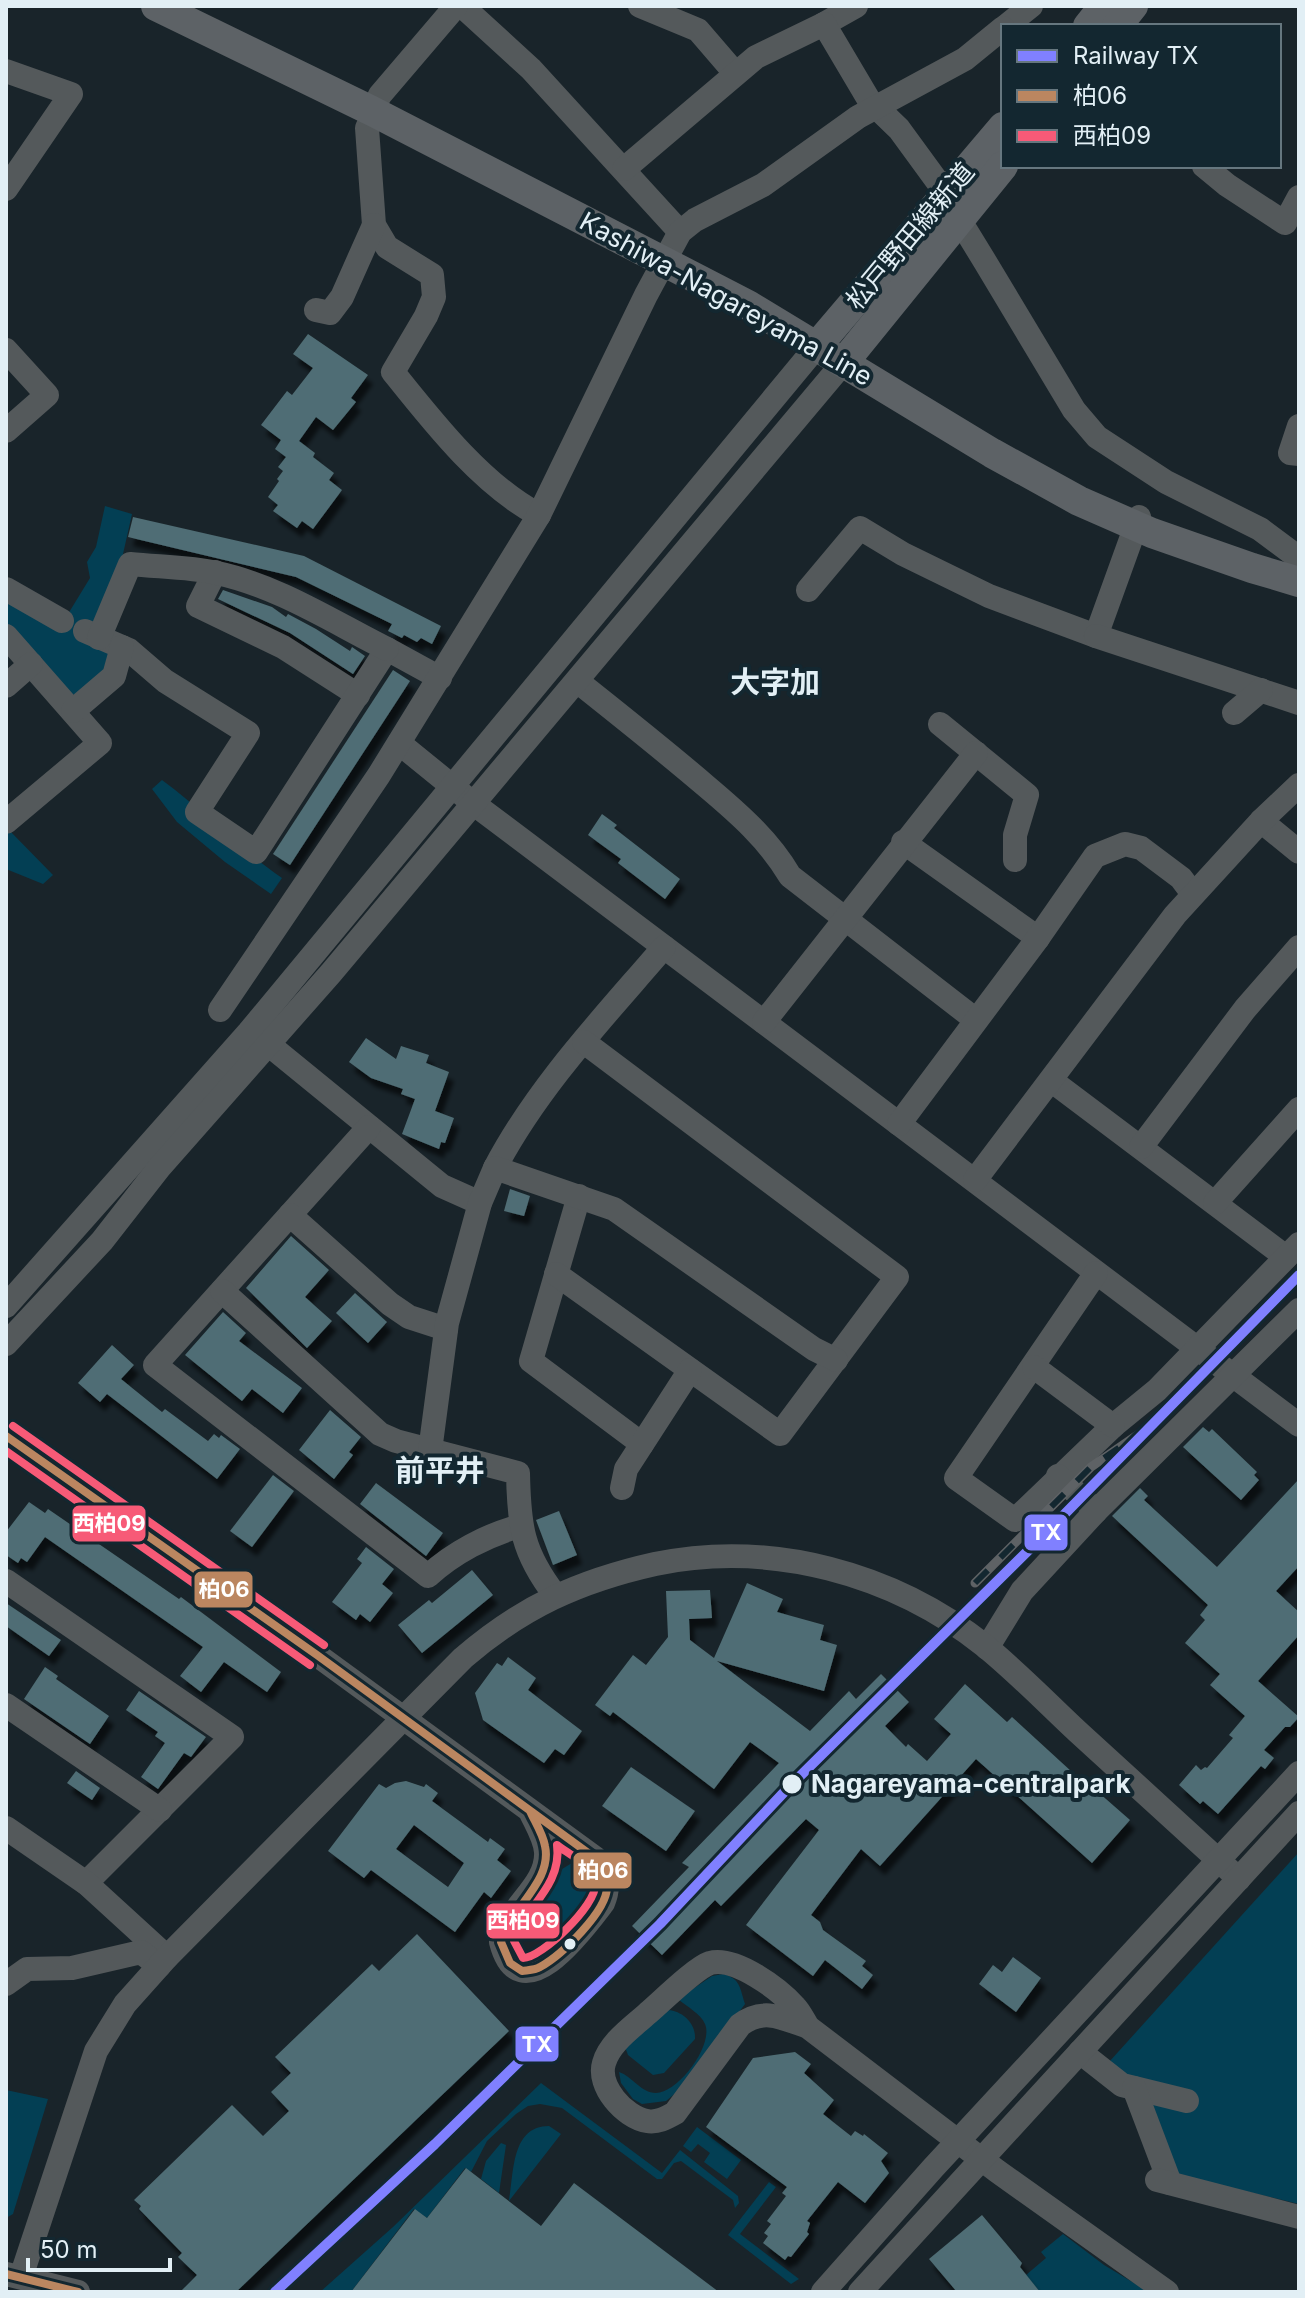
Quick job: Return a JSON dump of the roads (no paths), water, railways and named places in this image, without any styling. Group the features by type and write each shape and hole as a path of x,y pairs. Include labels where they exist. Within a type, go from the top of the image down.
{"main road":[{"name":"Kashiwa-Nagareyama Line","path":"156,6 373,112 748,305 992,453 1079,501 1138,521 1252,568 1299,582"},
{"path":"1090,24 1104,6"},
{"path":"1119,24 1133,6"},
{"name":"松戸野田線新道","path":"817,346 1001,129"},
{"path":"844,362 1001,168"}],"street":[{"path":"539,515 523,507 462,454 393,372 434,297 432,275 387,247 374,225 367,128 380,95 459,6 531,69 680,232"},
{"path":"624,169 756,57 856,6"},
{"path":"1008,24 1031,6"},
{"path":"657,9 698,30 735,73"},
{"path":"824,24 869,100 899,129 945,192"},
{"path":"220,1010 399,743 539,515 680,232 695,220 763,185 858,117 965,59 1001,29"},
{"path":"6,71 71,94 6,189"},
{"path":"1207,168 1238,193 1292,226 1299,197"},
{"path":"957,223 965,229 1074,410 1097,437 1166,482 1260,529 1299,558"},
{"path":"316,310 330,313 342,297 374,225"},
{"path":"6,1306 249,1032 817,346"},
{"path":"6,350 47,395 6,431"},
{"path":"6,1344 102,1241 159,1168 474,804 844,362"},
{"path":"1299,426 1290,453 1299,454"},
{"path":"1096,636 1138,521"},
{"path":"808,590 860,528 903,554 989,596 1096,636 1299,703"},
{"path":"387,649 256,852 197,812 248,733 165,681 129,650 92,634 130,564 215,572 273,591 387,649 440,678"},
{"path":"215,572 198,606 283,647 358,695"},
{"path":"6,589 62,621"},
{"path":"6,636 100,743 6,822"},
{"path":"73,711 114,676 122,647"},
{"path":"6,686 31,664"},
{"path":"577,681 670,755 749,824 790,876 976,1020"},
{"path":"1234,713 1261,690"},
{"path":"940,724 1027,795 1015,835 1015,860"},
{"path":"399,743 474,804 1299,1425"},
{"path":"764,1022 976,753"},
{"path":"975,1180 1193,894 1299,785"},
{"path":"1261,821 1299,852"},
{"path":"903,842 1038,938"},
{"path":"899,1124 1095,856 1125,844 1141,848 1181,878 1193,894"},
{"path":"430,1451 446,1329 480,1203 495,1168 513,1133 534,1103 664,947"},
{"path":"1141,1147 1245,1009 1299,947"},
{"path":"556,1274 780,1434 897,1277 584,1042"},
{"path":"268,1044 442,1186 480,1203"},
{"path":"1052,1081 1215,1203 1292,1251 1199,1350 1058,1476 1015,1520 956,1478 1096,1273"},
{"path":"1215,1203 1299,1109"},
{"path":"369,1127 155,1365 428,1576 478,1542 520,1526"},
{"path":"495,1168 614,1209 814,1349 836,1360"},
{"path":"579,1196 531,1361 642,1444"},
{"path":"290,1215 390,1304 409,1317 446,1329"},
{"path":"222,1291 365,1423 396,1441 518,1473 520,1526 529,1556 555,1595"},
{"path":"987,1648 1022,1591 1096,1511 1299,1310"},
{"path":"1034,1367 1113,1426"},
{"path":"622,1488 626,1469 690,1370"},
{"path":"6,1436 404,1719 595,1858 606,1875 608,1891 603,1903 553,1960 542,1968 529,1971 519,1968 504,1954 502,1932 543,1872 546,1852 530,1811"},
{"path":"1058,1476 1096,1511"},
{"path":"78,2292 13,2276 96,2051 125,2004 163,1961 487,1637 555,1595 611,1574 688,1557 772,1557 835,1569 895,1591 987,1648 1239,1879"},
{"path":"6,1581 232,1737 86,1883"},
{"path":"6,1705 160,1810"},
{"path":"823,2292 1299,1773"},
{"path":"860,2292 1299,1813"},
{"path":"6,1828 86,1883 163,1961"},
{"path":"543,1872 585,1850"},
{"path":"6,1984 27,1969 72,1968 141,1952 163,1961"},
{"path":"808,2027 795,2006 741,1966 728,1962 711,1963 612,2047 602,2067 603,2079 608,2092 639,2119 649,2122 662,2120 675,2113 740,2025 756,2016 771,2014 808,2027 1164,2291"},
{"path":"741,1966 756,2016"},
{"path":"1080,2052 1122,2085 1187,2101"},
{"path":"1134,2088 1163,2181 1299,2217"}],"railway":[{"path":"975,1583 1091,1467 1149,1427"}],"rail line":[{"name":"TX","path":"275,2292 435,2144 660,1924 788,1788 1049,1530 1299,1275"}],"place":[{"name":"Nagareyama-centralpark","path":"792,1784"}],"district":[{"name":"大字加","path":"775,683"},
{"name":"前平井","path":"440,1471"}]}
